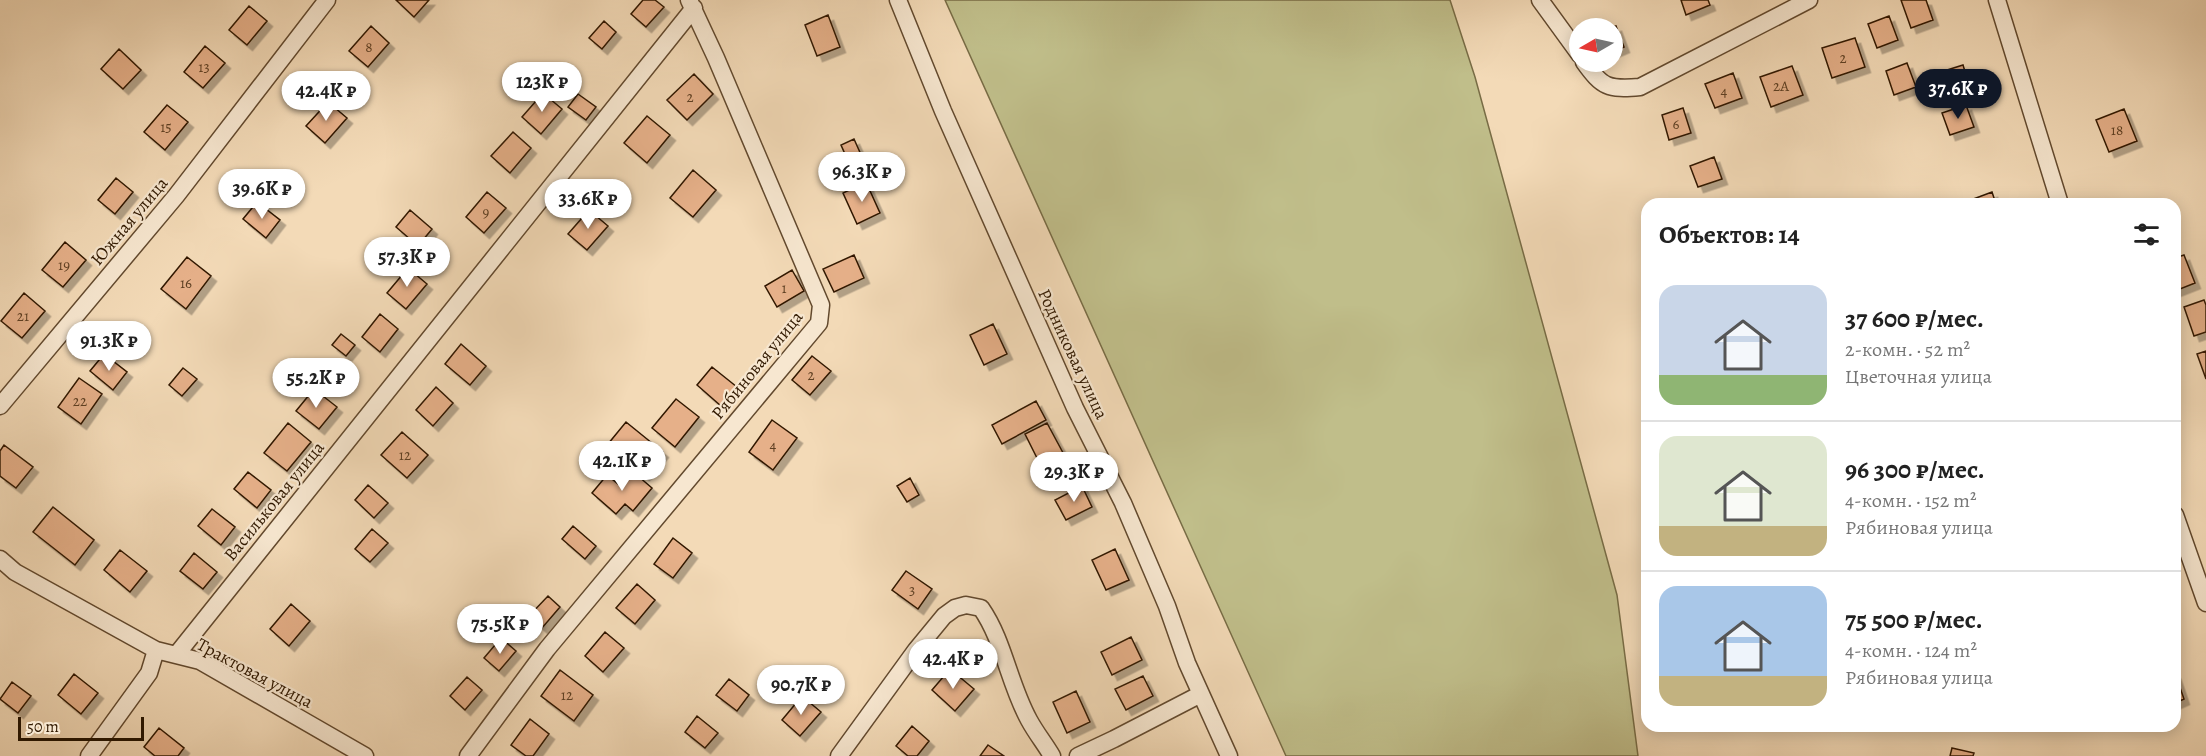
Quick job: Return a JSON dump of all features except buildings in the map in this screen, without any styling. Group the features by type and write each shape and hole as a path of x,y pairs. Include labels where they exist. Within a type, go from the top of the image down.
{"street":[{"name":"Южная улица","path":"0,406 176,196 327,0"},
{"name":"Родниковая улица","path":"898,0 942,111 1075,408 1123,503 1167,606 1187,663 1229,756"},
{"path":"1540,0 1569,40"},
{"path":"1592,72 1602,84 1620,88 1640,87 1809,0"},
{"path":"1997,0 2058,198"},
{"name":"Рябиновая улица","path":"468,756 547,649 819,323 821,304 692,4"},
{"name":"Васильковая улица","path":"177,654 692,4"},
{"path":"2181,532 2206,603"},
{"name":"Трактовая улица","path":"0,560 15,572 156,650 200,661 365,756"},
{"path":"839,756 916,650 944,616 966,604 981,608 992,624 1029,720 1052,756"},
{"path":"89,756 149,673 156,650"},
{"path":"1078,756 1201,693"}],"shaded area":[{"path":"945,0 1450,0 1475,77 1617,595 1638,756 1286,756"}]}
